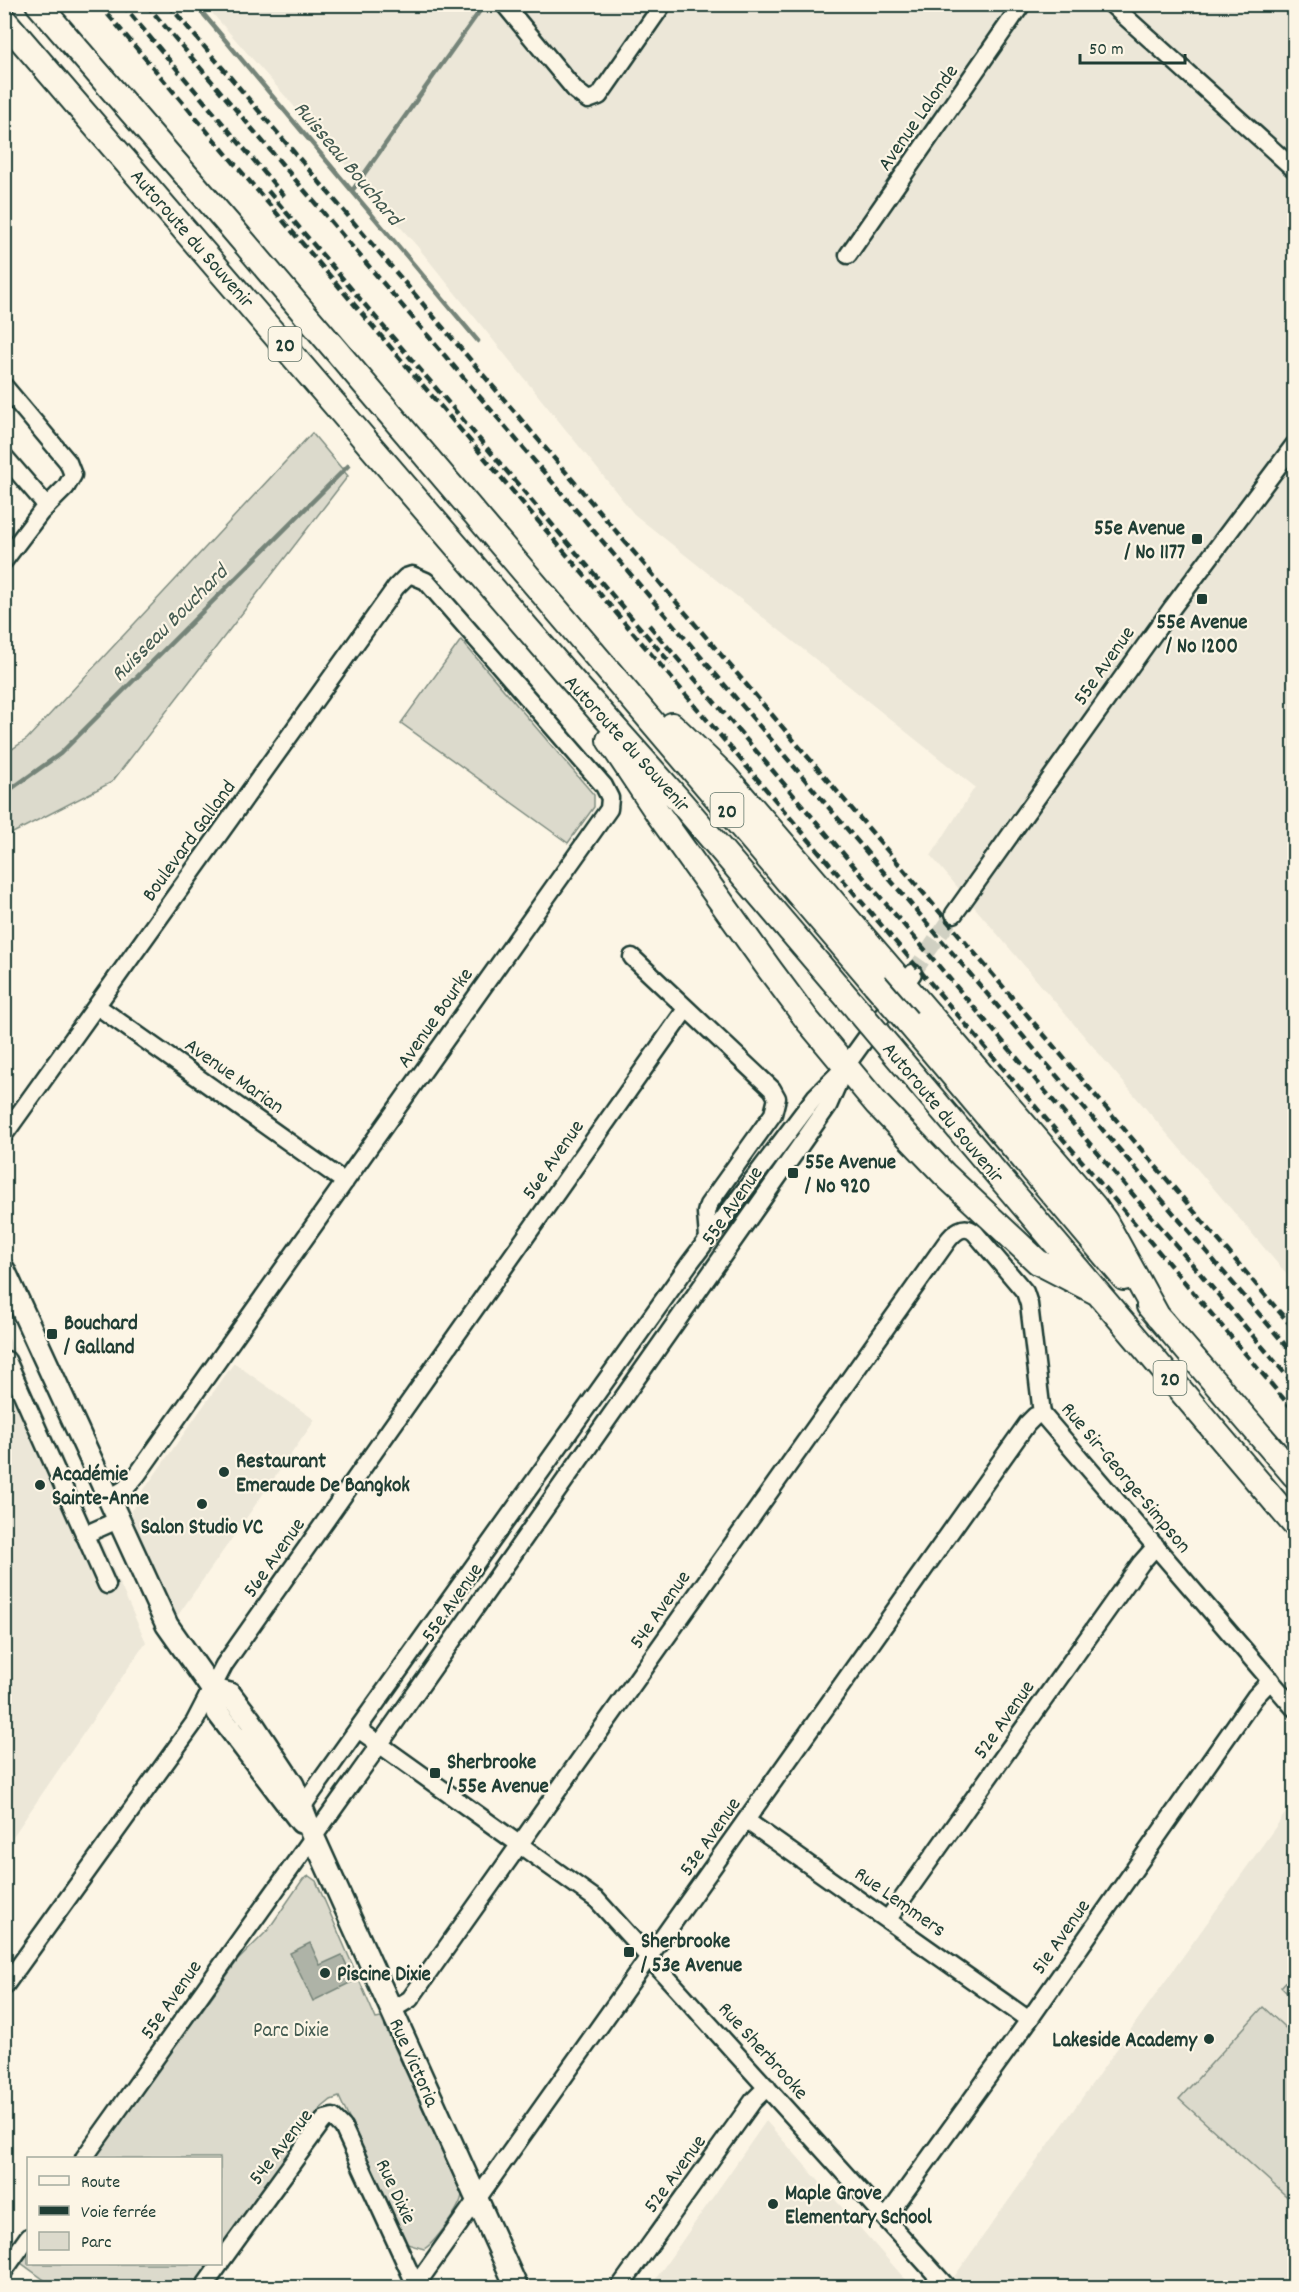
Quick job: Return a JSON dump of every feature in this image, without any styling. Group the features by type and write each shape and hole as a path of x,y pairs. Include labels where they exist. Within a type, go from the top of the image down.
{"highway":[{"name":"Autoroute du Souvenir","path":"38,4 231,227 1294,1475"},
{"name":"Autoroute du Souvenir","path":"4,20 564,671 678,799 1294,1524"},
{"path":"578,636 726,776 909,979 1105,1221 1158,1317"},
{"path":"564,671 658,815 781,986 845,1067 918,1147 1038,1262 1098,1293"}],"main road":[{"name":"Rue Victoria","path":"4,1270 167,1625 212,1689 218,1713 299,1812 313,1836 517,2288"}],"street":[{"path":"504,4 576,91 588,100 598,96 663,4"},
{"name":"Avenue Lalonde","path":"848,255 1022,4"},
{"path":"1111,4 1294,169"},
{"path":"4,386 71,466 73,475 70,482 47,506 4,561"},
{"name":"55e Avenue","path":"954,914 1172,608 1294,445"},
{"path":"4,456 47,506"},
{"name":"Boulevard Galland","path":"4,1135 396,587 406,577 412,575"},
{"name":"Avenue Bourke","path":"108,1499 125,1489 137,1475 606,815 610,804 610,798 604,786 452,609 426,580 412,575"},
{"path":"632,957 686,1009"},
{"name":"55e Avenue","path":"299,1812 708,1238 815,1097 845,1067 909,979"},
{"name":"Avenue Marian","path":"97,1006 345,1182"},
{"name":"55e Avenue","path":"686,1009 771,1089 777,1102 773,1114 708,1205 706,1220 708,1238"},
{"name":"56e Avenue","path":"4,1987 194,1723 235,1650 686,1009"},
{"name":"55e Avenue","path":"85,2157 828,1106 845,1067"},
{"name":"Rue Sir-George-Simpson","path":"958,1230 967,1228 975,1233 1025,1292 1029,1305 1042,1414 1294,1708"},
{"name":"54e Avenue","path":"392,2010 410,1999 946,1243 958,1230"},
{"path":"7,1360 107,1585"},
{"name":"53e Avenue","path":"416,2287 1028,1424 1035,1416 1042,1414"},
{"path":"84,1534 118,1520"},
{"name":"52e Avenue","path":"888,1919 1141,1563 1156,1546"},
{"name":"51e Avenue","path":"886,2218 1029,2020 1256,1697 1271,1680"},
{"name":"Rue Sherbrooke","path":"358,1729 597,1900 948,2288"},
{"name":"Rue Lemmers","path":"747,1821 1029,2020"},
{"name":"52e Avenue","path":"619,2288 753,2102 767,2087"},
{"name":"54e Avenue","path":"222,2260 320,2125 325,2119 333,2117"},
{"name":"Rue Dixie","path":"333,2117 342,2127 416,2287"},
{"path":"4,2271 27,2238"},
{"name":"54e Avenue","path":"203,2288 219,2265"}],"shaded area":[{"path":"205,5 1294,5 1294,1283 931,856 975,787 634,514 417,246"},
{"name":"Académie Sainte-Anne","path":"4,1327 146,1642 5,1848 4,1848"},
{"path":"234,1363 315,1420 176,1618 131,1510"},
{"name":"Lakeside Academy","path":"1294,1801 1294,2287 965,2288 954,2277"},
{"name":"Piscine Dixie","path":"310,1943 320,1965 342,1955 354,1981 313,2001 290,1953"},
{"name":"Maple Grove Elementary School","path":"766,2121 912,2287 650,2287"}],"green space":[{"path":"312,433 348,476 112,782 5,837 5,754 27,739"},
{"path":"461,640 594,795 594,807 568,843 401,723"},
{"name":"Parc Dixie","path":"309,1876 316,1881 376,2019 381,2018 462,2195 461,2201 447,2224 424,2249 407,2244 339,2097 320,2109 222,2248 222,2157 92,2157 195,2015 198,2016 238,1960 268,1930 303,1879"},
{"path":"1294,1973 1294,2000 1281,1987"},
{"path":"1263,2007 1294,2036 1294,2203 1179,2099"},
{"path":"27,2254 27,2265 209,2265 193,2287 54,2287 21,2263"}],"waterway":[{"name":"Ruisseau Bouchard","path":"195,4 478,341"},
{"path":"352,191 484,5"},
{"name":"Ruisseau Bouchard","path":"4,794 60,754 348,466"}],"tunnel":[{"path":"913,973 954,914"}],"railway":[{"path":"99,4 1294,1411"},
{"path":"122,4 284,196"},
{"path":"146,4 1294,1355"},
{"path":"168,4 1294,1329"},
{"path":"268,191 671,664"},
{"path":"649,625 1294,1384"}],"place":[{"name":"55e Avenue / No 1177","path":"1197,539"},
{"name":"55e Avenue / No 1200","path":"1202,599"},
{"name":"55e Avenue / No 920","path":"793,1173"},
{"name":"Bouchard / Galland","path":"52,1334"},
{"name":"Restaurant Emeraude De Bangkok","path":"224,1472"},
{"name":"Académie Sainte-Anne","path":"40,1485"},
{"name":"Salon Studio VC","path":"202,1504"},
{"name":"Sherbrooke / 55e Avenue","path":"435,1773"},
{"name":"Sherbrooke / 53e Avenue","path":"629,1952"},
{"name":"Piscine Dixie","path":"325,1973"},
{"name":"Lakeside Academy","path":"1209,2039"},
{"name":"Maple Grove Elementary School","path":"773,2204"}]}
